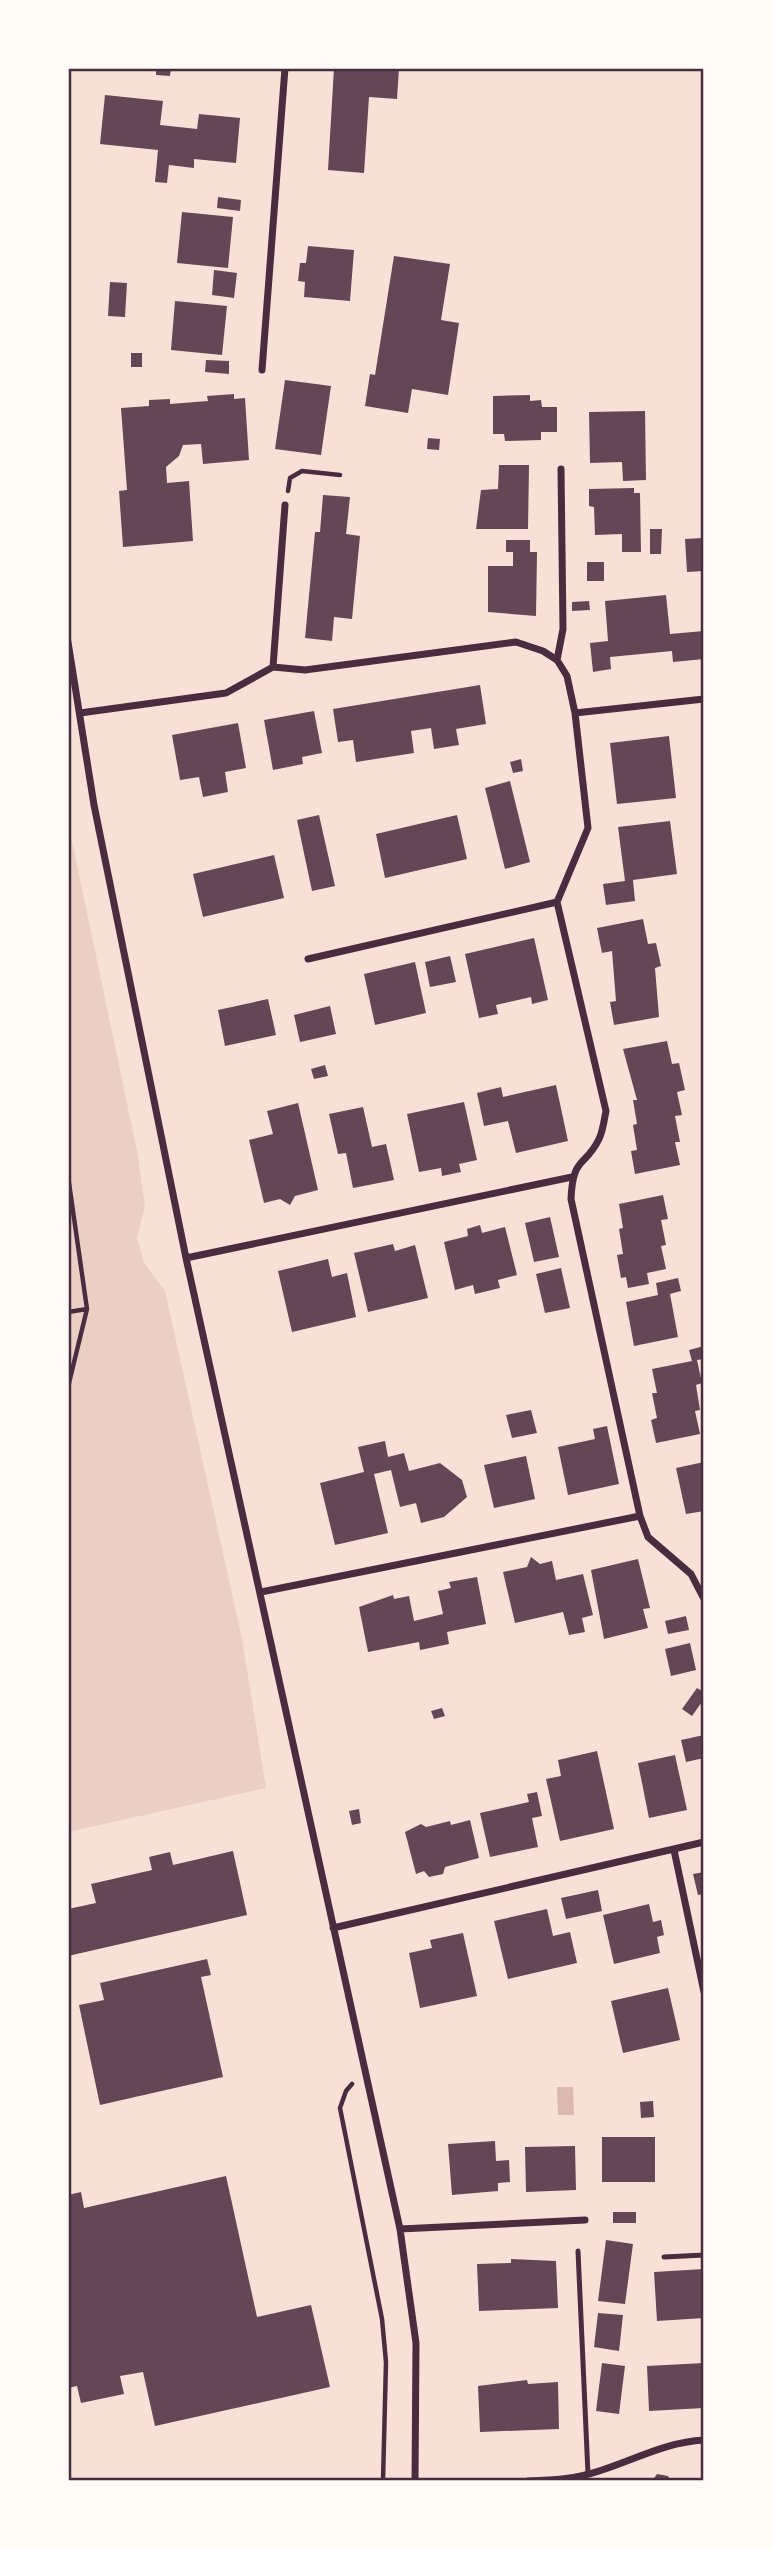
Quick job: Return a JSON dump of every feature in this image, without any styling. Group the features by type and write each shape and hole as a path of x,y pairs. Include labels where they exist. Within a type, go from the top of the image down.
{"street":[{"path":"262,370 285,68"},
{"path":"557,660 562,629 561,469"},
{"path":"273,667 285,505"},
{"path":"68,642 94,805 186,1258 400,2229 416,2343 415,2481"},
{"path":"80,713 226,693 273,667 305,670 516,642 543,651 557,660 567,676 575,713 588,828 557,902 606,1111 599,1140 576,1166 572,1177 571,1199 640,1516 648,1537 691,1574 704,1599"},
{"path":"575,713 704,699"},
{"path":"308,959 557,902"},
{"path":"186,1258 572,1177"},
{"path":"261,1592 640,1516"},
{"path":"333,1928 704,1842"},
{"path":"674,1850 704,1992"},
{"path":"400,2229 585,2220"},
{"path":"528,2481 587,2474 655,2449 704,2440"}],"lane":[{"path":"578,2251 587,2474"},
{"path":"664,2257 704,2255"}],"path":[{"path":"285,505 290,478 302,471 341,475"},
{"path":"68,1176 87,1309 68,1387"},
{"path":"68,1312 87,1309"},
{"path":"365,2070 346,2091 340,2108 382,2319 386,2362 383,2481"}],"shaded area":[{"path":"68,822 137,1151 145,1206 137,1238 144,1263 165,1291 242,1639 266,1788 68,1832"},
{"path":"557,2087 573,2087 574,2115 558,2115"}],"building":[{"path":"156,68 171,68 170,76 156,75"},
{"path":"334,68 399,68 397,99 369,97 364,173 328,170"},
{"path":"105,95 163,101 160,125 197,129 199,114 240,118 236,163 194,159 194,168 169,165 167,183 155,182 158,150 100,144"},
{"path":"218,197 241,200 240,211 217,208"},
{"path":"182,212 233,217 228,268 177,263"},
{"path":"308,246 354,250 350,301 304,297 305,282 298,281 300,263 306,263"},
{"path":"394,256 450,264 441,320 459,323 448,395 412,389 408,413 365,406 370,374 375,375"},
{"path":"214,270 237,273 234,298 212,295"},
{"path":"110,282 127,283 125,317 108,316"},
{"path":"175,301 227,306 222,355 171,350"},
{"path":"131,353 142,353 142,367 131,367"},
{"path":"206,360 229,361 229,374 205,372"},
{"path":"285,380 331,386 321,455 275,449"},
{"path":"234,394 234,399 245,398 249,460 203,464 201,444 183,445 179,456 166,467 167,483 189,481 193,541 123,547 119,491 127,490 121,408 149,406 149,400 170,399 170,404 208,401 207,396"},
{"path":"530,395 530,401 541,400 542,407 557,407 557,432 541,432 541,440 505,441 504,434 493,434 493,396"},
{"path":"645,411 646,480 623,481 622,462 590,463 589,412"},
{"path":"428,438 440,439 439,450 427,449"},
{"path":"499,465 529,465 528,529 476,529 481,490 498,489"},
{"path":"634,488 634,493 640,493 641,552 622,552 622,534 595,535 594,507 589,506 589,489"},
{"path":"323,495 350,497 346,534 360,536 352,619 334,617 332,641 305,638 315,532 320,532"},
{"path":"650,529 662,529 661,554 650,554"},
{"path":"703,538 704,571 687,572 685,539"},
{"path":"506,540 530,540 530,552 537,552 536,616 488,612 488,566 513,566 513,552 506,552"},
{"path":"587,562 604,562 604,581 587,581"},
{"path":"666,595 670,634 704,631 704,659 673,662 672,651 610,657 611,669 593,672 590,643 608,641 605,601"},
{"path":"589,601 590,610 572,611 572,602"},
{"path":"480,685 486,724 456,729 459,745 434,749 431,728 411,731 414,753 356,762 353,740 338,742 333,709"},
{"path":"314,711 322,753 302,757 303,764 273,770 264,720"},
{"path":"238,723 246,768 225,772 228,792 203,797 199,777 180,780 172,735"},
{"path":"669,736 676,798 617,804 610,743"},
{"path":"521,759 523,771 513,773 510,762"},
{"path":"510,781 530,862 505,869 485,788"},
{"path":"319,815 335,886 312,891 297,820"},
{"path":"457,815 467,859 385,878 376,834"},
{"path":"670,821 677,874 633,880 635,901 606,905 603,884 625,881 618,827"},
{"path":"274,855 284,898 203,917 193,874"},
{"path":"643,919 648,944 656,943 661,966 655,968 659,1017 614,1025 610,1002 616,1001 612,951 602,953 597,928"},
{"path":"534,938 548,1000 532,1004 531,997 496,1005 498,1014 479,1018 465,954"},
{"path":"450,956 456,982 430,987 425,962"},
{"path":"415,962 426,1013 375,1025 364,974"},
{"path":"268,999 276,1035 225,1046 218,1010"},
{"path":"330,1006 336,1034 300,1042 294,1015"},
{"path":"667,1041 672,1064 679,1063 685,1090 677,1092 682,1115 675,1116 680,1142 675,1142 680,1165 635,1174 631,1151 637,1150 633,1100 637,1100 623,1049"},
{"path":"325,1065 328,1076 314,1079 311,1069"},
{"path":"556,1085 568,1141 516,1153 508,1121 484,1126 477,1093 501,1087 503,1097"},
{"path":"464,1102 477,1160 459,1164 461,1172 442,1176 441,1168 419,1172 407,1114"},
{"path":"298,1103 318,1190 295,1196 290,1205 280,1199 264,1203 249,1140 273,1134 267,1111"},
{"path":"363,1107 372,1147 386,1144 394,1180 353,1188 346,1153 338,1154 329,1114"},
{"path":"663,1195 668,1219 661,1220 666,1245 661,1246 666,1269 647,1273 649,1284 628,1288 626,1277 621,1278 617,1255 623,1254 619,1204"},
{"path":"550,1217 559,1257 534,1262 525,1223"},
{"path":"480,1225 482,1233 505,1227 517,1275 498,1280 500,1288 475,1294 473,1285 455,1290 444,1242 468,1236 467,1229"},
{"path":"393,1244 395,1251 415,1245 428,1298 368,1312 354,1253"},
{"path":"328,1259 332,1277 347,1273 356,1317 292,1332 278,1271"},
{"path":"561,1268 570,1308 545,1313 536,1274"},
{"path":"678,1278 681,1291 670,1294 678,1337 634,1346 626,1302 658,1295 656,1283"},
{"path":"704,1346 704,1359 697,1360 702,1383 696,1385 700,1410 695,1411 700,1434 656,1443 651,1420 657,1418 652,1393 657,1393 652,1369 692,1361 689,1350"},
{"path":"531,1410 537,1433 512,1438 506,1415"},
{"path":"607,1426 619,1484 568,1495 558,1447 595,1439 593,1429"},
{"path":"385,1441 388,1457 404,1453 409,1471 440,1463 462,1480 467,1497 444,1517 421,1523 416,1503 400,1507 391,1470 374,1474 388,1533 335,1545 320,1483 364,1472 358,1447"},
{"path":"526,1456 535,1499 494,1508 484,1465"},
{"path":"704,1462 704,1511 686,1514 676,1468"},
{"path":"531,1557 540,1564 552,1561 556,1580 583,1574 593,1615 582,1618 585,1632 569,1635 563,1612 515,1623 503,1572 527,1567"},
{"path":"638,1559 650,1608 643,1609 648,1628 604,1639 591,1570"},
{"path":"477,1577 486,1624 447,1632 449,1644 420,1650 419,1642 368,1652 359,1607 393,1595 394,1599 409,1596 414,1621 443,1614 438,1591 451,1588 449,1582"},
{"path":"686,1616 689,1630 668,1634 665,1621"},
{"path":"690,1643 696,1670 671,1676 665,1649"},
{"path":"697,1688 704,1692 704,1699 692,1716 682,1709"},
{"path":"442,1708 445,1716 434,1719 431,1711"},
{"path":"704,1735 704,1758 686,1762 681,1740"},
{"path":"597,1751 614,1829 560,1841 546,1779 561,1776 558,1760"},
{"path":"675,1755 687,1810 649,1818 638,1763"},
{"path":"537,1792 542,1816 532,1818 538,1847 490,1857 480,1813 529,1802 527,1794"},
{"path":"359,1809 361,1823 352,1825 349,1811"},
{"path":"470,1820 479,1858 445,1867 443,1874 429,1877 424,1871 416,1874 405,1832 421,1824 426,1827 450,1821 451,1825"},
{"path":"233,1851 247,1915 68,1956 68,1909 96,1903 91,1884 152,1870 149,1857 170,1852 173,1865"},
{"path":"704,1872 704,1894 698,1895 693,1874"},
{"path":"598,1890 602,1911 566,1919 561,1898"},
{"path":"649,1904 653,1922 661,1920 664,1935 657,1937 660,1953 614,1964 603,1915"},
{"path":"547,1909 553,1936 570,1932 577,1963 508,1979 494,1921"},
{"path":"463,1933 477,1996 420,2008 409,1953 432,1948 430,1940"},
{"path":"207,1959 211,1975 201,1977 223,2077 100,2105 79,2005 104,2000 100,1983"},
{"path":"668,1988 680,2040 623,2053 611,2001"},
{"path":"653,2101 654,2117 641,2118 640,2102"},
{"path":"602,2137 655,2137 655,2182 602,2182"},
{"path":"495,2141 496,2161 509,2160 510,2182 498,2183 498,2191 452,2195 448,2144"},
{"path":"575,2146 576,2190 526,2192 525,2147"},
{"path":"226,2176 257,2317 311,2305 330,2387 155,2426 143,2372 120,2376 124,2394 81,2403 77,2386 68,2388 68,2195 81,2192 84,2208"},
{"path":"613,2212 636,2212 636,2223 613,2223"},
{"path":"606,2240 633,2244 625,2304 598,2301"},
{"path":"511,2259 556,2261 558,2308 479,2311 477,2264 511,2263"},
{"path":"704,2269 704,2318 657,2321 654,2272"},
{"path":"598,2313 623,2315 619,2351 594,2347"},
{"path":"602,2363 625,2366 619,2414 596,2411"},
{"path":"704,2363 704,2408 649,2411 647,2366"},
{"path":"527,2380 528,2384 558,2382 559,2429 480,2432 478,2386"},
{"path":"657,2474 668,2476 671,2481 652,2481"}]}
